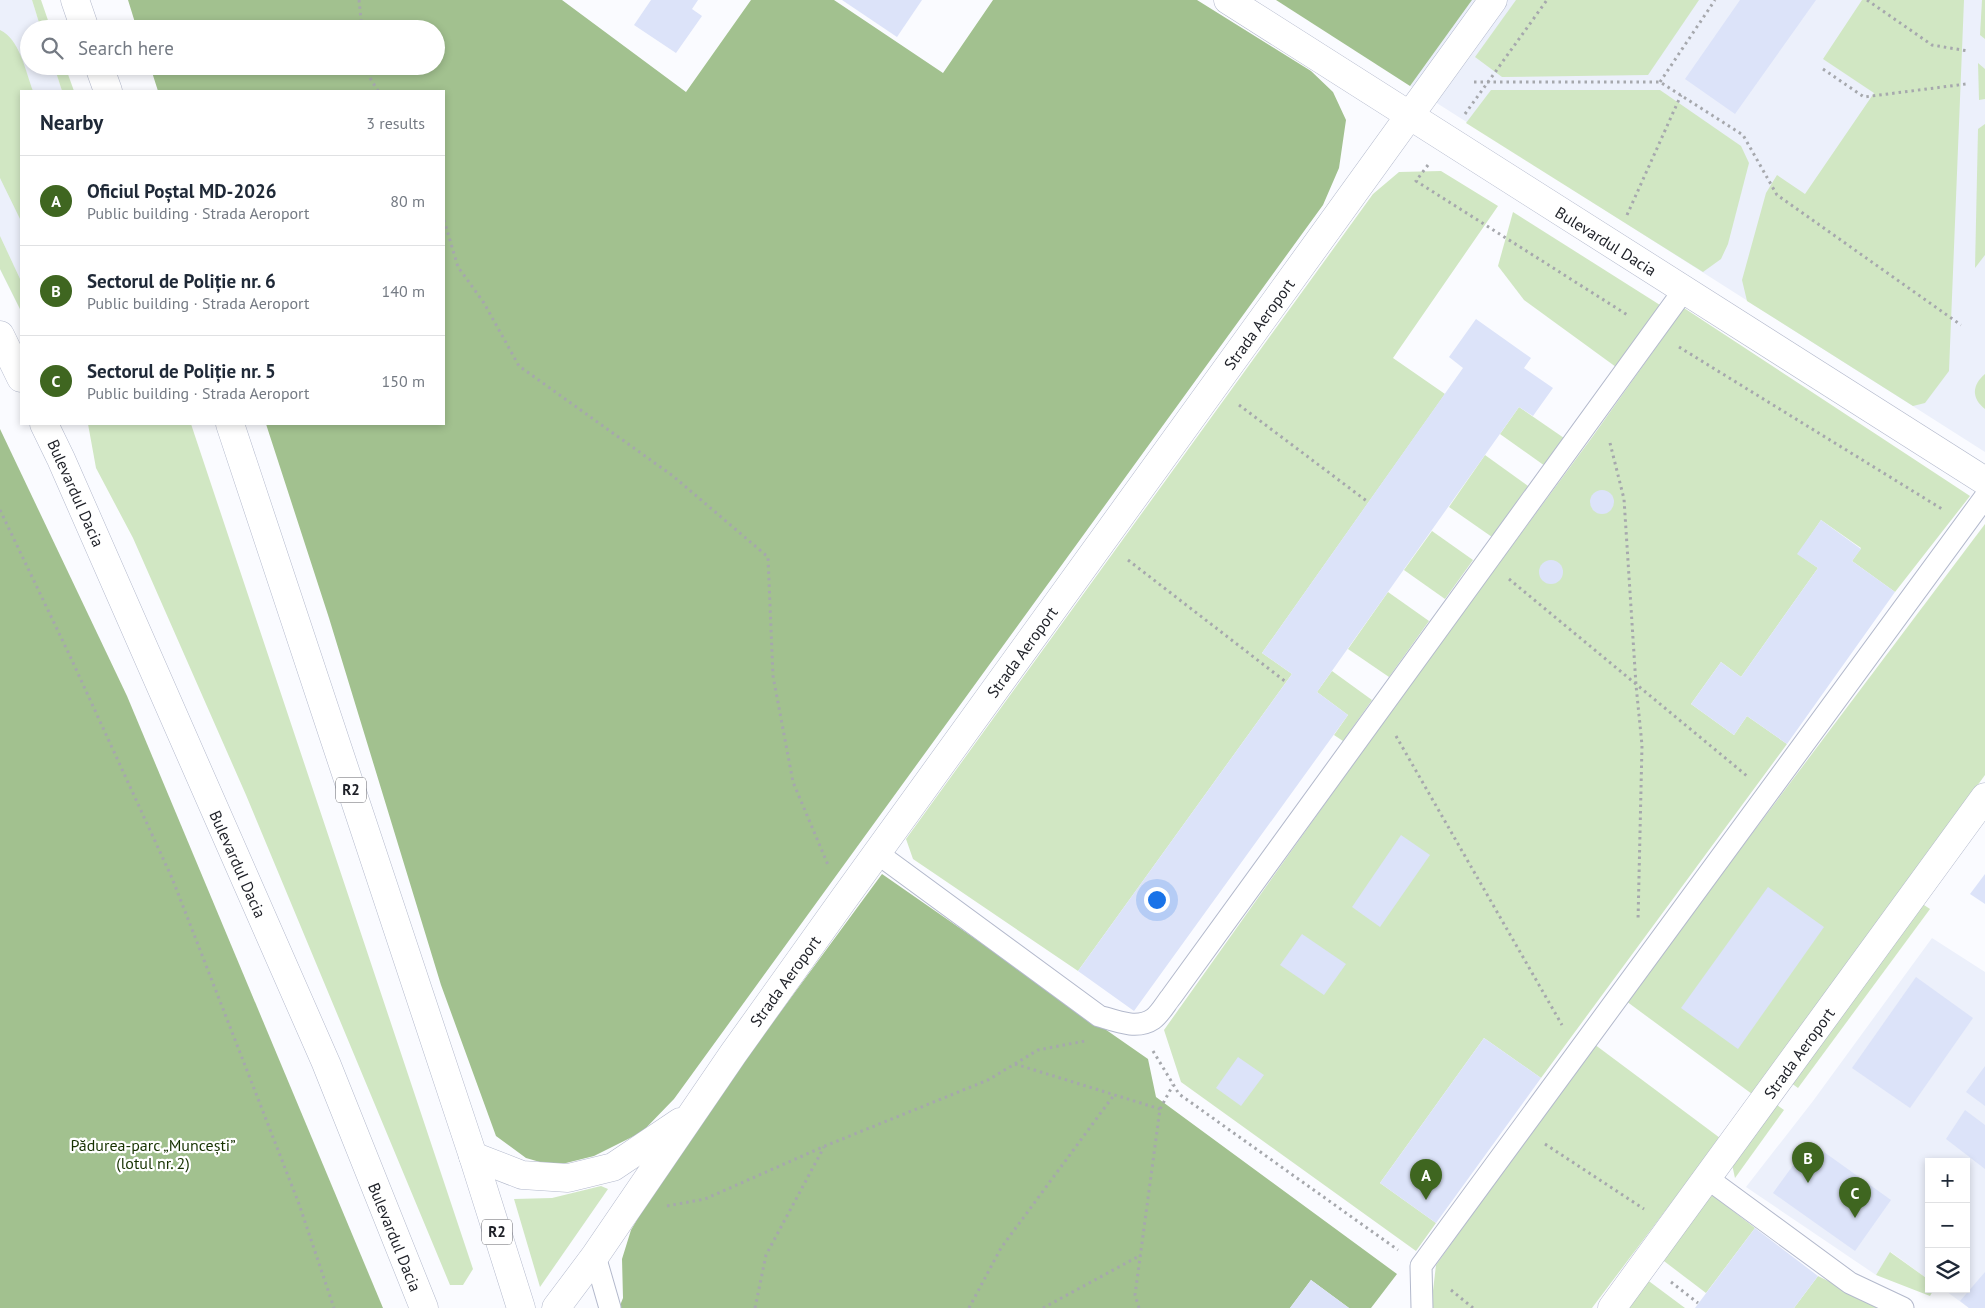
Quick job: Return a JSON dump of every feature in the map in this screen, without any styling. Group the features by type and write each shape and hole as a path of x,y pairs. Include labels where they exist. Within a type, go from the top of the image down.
{"street":[{"path":"75,0 82,20"},
{"name":"Bulevardul Dacia","path":"1228,0 1985,481"},
{"name":"Strada Aeroport","path":"556,1308 595,1256 692,1114 843,900 1493,0"},
{"path":"102,75 108,90"},
{"path":"0,335 20,376"},
{"name":"Bulevardul Dacia","path":"44,425 326,1063 424,1308"},
{"name":"R2","path":"230,425 473,1156 521,1308"},
{"name":"Strada Aeroport","path":"1612,1308 1985,797"},
{"path":"473,1156 522,1175 568,1178 612,1167 692,1114"}],"lane":[{"path":"877,853 1099,1016 1129,1024 1154,1019 1684,290"},
{"path":"1422,1308 1421,1266 1766,792 1985,496"},
{"path":"1707,1178 1850,1283 1903,1308"},
{"path":"595,1256 610,1308"}],"path":[{"path":"360,0 361,20"},
{"path":"1547,0 1416,181 1654,331 1966,523"},
{"path":"1660,82 1715,0"},
{"path":"1867,0 1932,45 1968,51"},
{"path":"1823,69 1864,97 1966,84"},
{"path":"368,75 377,90"},
{"path":"1433,82 1660,82 1743,134 1777,195 1960,325"},
{"path":"1613,245 1681,95"},
{"path":"445,223 458,267 484,303 519,366 672,476 768,557 773,676 794,782 843,900"},
{"path":"1214,386 1368,502"},
{"path":"1600,406 1624,499 1636,685 1642,745 1637,925"},
{"path":"0,510 69,654 172,878 299,1204 334,1308"},
{"path":"1103,540 1286,682"},
{"path":"1488,561 1766,792"},
{"path":"1380,708 1577,1052"},
{"path":"634,1199 671,1206 705,1199 825,1146 988,1080 1038,1050 1088,1040 1129,1024 1179,1094 1421,1266"},
{"path":"1015,1064 1160,1109"},
{"path":"1140,1308 1136,1295 1160,1109 1173,1085"},
{"path":"969,1308 1001,1248 1114,1095"},
{"path":"1522,1128 1671,1227"},
{"path":"754,1308 766,1255 825,1146"},
{"path":"1043,1308 1141,1254"}],"shaded area":[{"path":"0,0 32,0 38,20 20,20 20,75 57,75 62,90 20,90 20,309 0,269"},
{"path":"1472,0 1985,0 1985,452 1410,86"},
{"path":"1932,938 1985,972 1985,1308 1969,1308 1948,1293 1970,1293 1970,1158 1925,1158 1925,1277 1891,1252 1876,1275 1746,1187 1813,1101"}],"green space":[{"path":"32,0 41,0 48,20 38,20"},
{"path":"128,0 562,0 686,92 751,0 834,0 943,73 993,0 1197,0 1311,71 1333,92 1346,120 1339,168 1323,205 674,1099 642,1132 594,1156 554,1166 526,1158 496,1136 441,985 329,618 266,425 445,425 445,90 158,90 153,75 445,75 445,20 134,20"},
{"path":"1276,0 1472,0 1410,86"},
{"path":"1516,0 1699,0 1648,75 1502,77 1475,57"},
{"path":"1862,0 1964,0 1949,371 1925,403 1913,406 1747,301 1742,280 1766,193 1777,175 1805,194 1874,93 1823,59"},
{"path":"1982,0 1985,0 1985,39 1980,35"},
{"path":"0,30 13,41 20,55 20,75 28,75 33,90 20,90 20,219 0,178"},
{"path":"1978,63 1985,69 1985,99 1979,100"},
{"path":"57,75 68,75 74,90 62,90"},
{"path":"1491,90 1660,90 1741,146 1749,163 1728,244 1721,259 1703,272 1466,123"},
{"path":"1985,124 1985,255 1975,268 1978,129"},
{"path":"1441,171 1498,206 1393,358 1445,394 1262,653 1292,674 1078,971 913,859 906,839 1373,194 1399,172"},
{"path":"1513,212 1660,305 1616,367 1524,300 1498,266"},
{"path":"0,236 20,279 20,309 0,269"},
{"path":"1684,308 1970,496 1895,592 1852,561 1861,548 1821,520 1798,554 1818,568 1741,677 1721,662 1691,704 1734,735 1747,716 1787,744 1541,1078 1484,1038 1380,1183 1436,1223 1416,1251 1181,1082 1164,1030 1413,680 1593,436"},
{"path":"1985,374 1985,409 1977,400 1975,391"},
{"path":"1519,407 1564,438 1545,466 1500,434"},
{"path":"88,425 191,425 473,1269 463,1285 450,1285 246,795 133,538 96,468"},
{"name":"Pădurea-parc „Muncești” (lotul nr. 2)","path":"0,429 127,696 383,1308 0,1308"},
{"path":"1485,455 1528,486 1492,537 1449,507"},
{"path":"1985,524 1985,775 1752,1094 1626,1001"},
{"path":"1432,531 1473,560 1445,599 1404,570"},
{"path":"1388,592 1429,621 1389,677 1348,649"},
{"path":"1332,671 1372,700 1343,741 1334,735 1348,715 1317,692"},
{"path":"882,874 1148,1059 1156,1097 1397,1274 1371,1308 1349,1308 1311,1280 1290,1308 619,1308 623,1298 622,1259 631,1230 673,1158"},
{"path":"1918,901 1930,909 1798,1088 1787,1080"},
{"path":"1594,1044 1720,1138 1592,1308 1431,1308 1436,1265"},
{"path":"1773,1102 1784,1110 1735,1178 1731,1160"},
{"path":"601,1186 608,1189 540,1287 514,1199 552,1198"},
{"path":"1710,1193 1755,1228 1706,1293 1660,1258"},
{"path":"1890,1252 1925,1277 1925,1293 1932,1293 1930,1296 1876,1275"},
{"path":"1818,1276 1883,1308 1794,1308"},
{"path":"1646,1279 1685,1308 1626,1308"}],"building":[{"path":"651,0 698,0 692,9 702,16 676,53 634,25"},
{"path":"842,0 922,0 897,37"},
{"path":"1740,0 1816,0 1735,114 1685,79"},
{"path":"1476,319 1531,358 1524,368 1553,388 1533,416 1519,407 1317,692 1348,715 1134,1011 1078,971 1292,674 1262,653 1463,368 1449,357"},
{"path":"1602,490 1610,494 1614,502 1610,510 1602,514 1594,510 1590,502 1594,494"},
{"path":"1821,520 1861,549 1852,561 1895,592 1787,744 1747,716 1734,735 1691,704 1721,662 1741,677 1818,568 1797,554"},
{"path":"1551,560 1559,564 1563,572 1559,580 1551,584 1543,580 1539,572 1543,564"},
{"path":"1401,835 1430,855 1380,927 1352,907"},
{"path":"1985,874 1985,904 1970,894"},
{"path":"1768,887 1824,927 1738,1049 1681,1008"},
{"path":"1302,934 1346,964 1324,995 1280,965"},
{"path":"1916,977 1973,1018 1910,1108 1852,1068"},
{"path":"1484,1038 1541,1078 1436,1223 1380,1183"},
{"path":"1238,1057 1264,1075 1241,1106 1216,1088"},
{"path":"1985,1066 1985,1106 1966,1092"},
{"path":"1965,1110 1985,1125 1985,1169 1946,1139"},
{"path":"1810,1142 1891,1200 1855,1251 1773,1193"},
{"path":"1755,1228 1818,1276 1794,1308 1695,1308"},
{"path":"1985,1272 1985,1308 1969,1308 1960,1301 1967,1293 1970,1293 1970,1289"},
{"path":"1311,1280 1349,1308 1290,1308"}],"place":[{"name":"Sectorul de Poliție nr. 6","path":"1808,1183"},
{"name":"Oficiul Poștal MD-2026","path":"1426,1200"},
{"name":"Sectorul de Poliție nr. 5","path":"1855,1218"}]}
